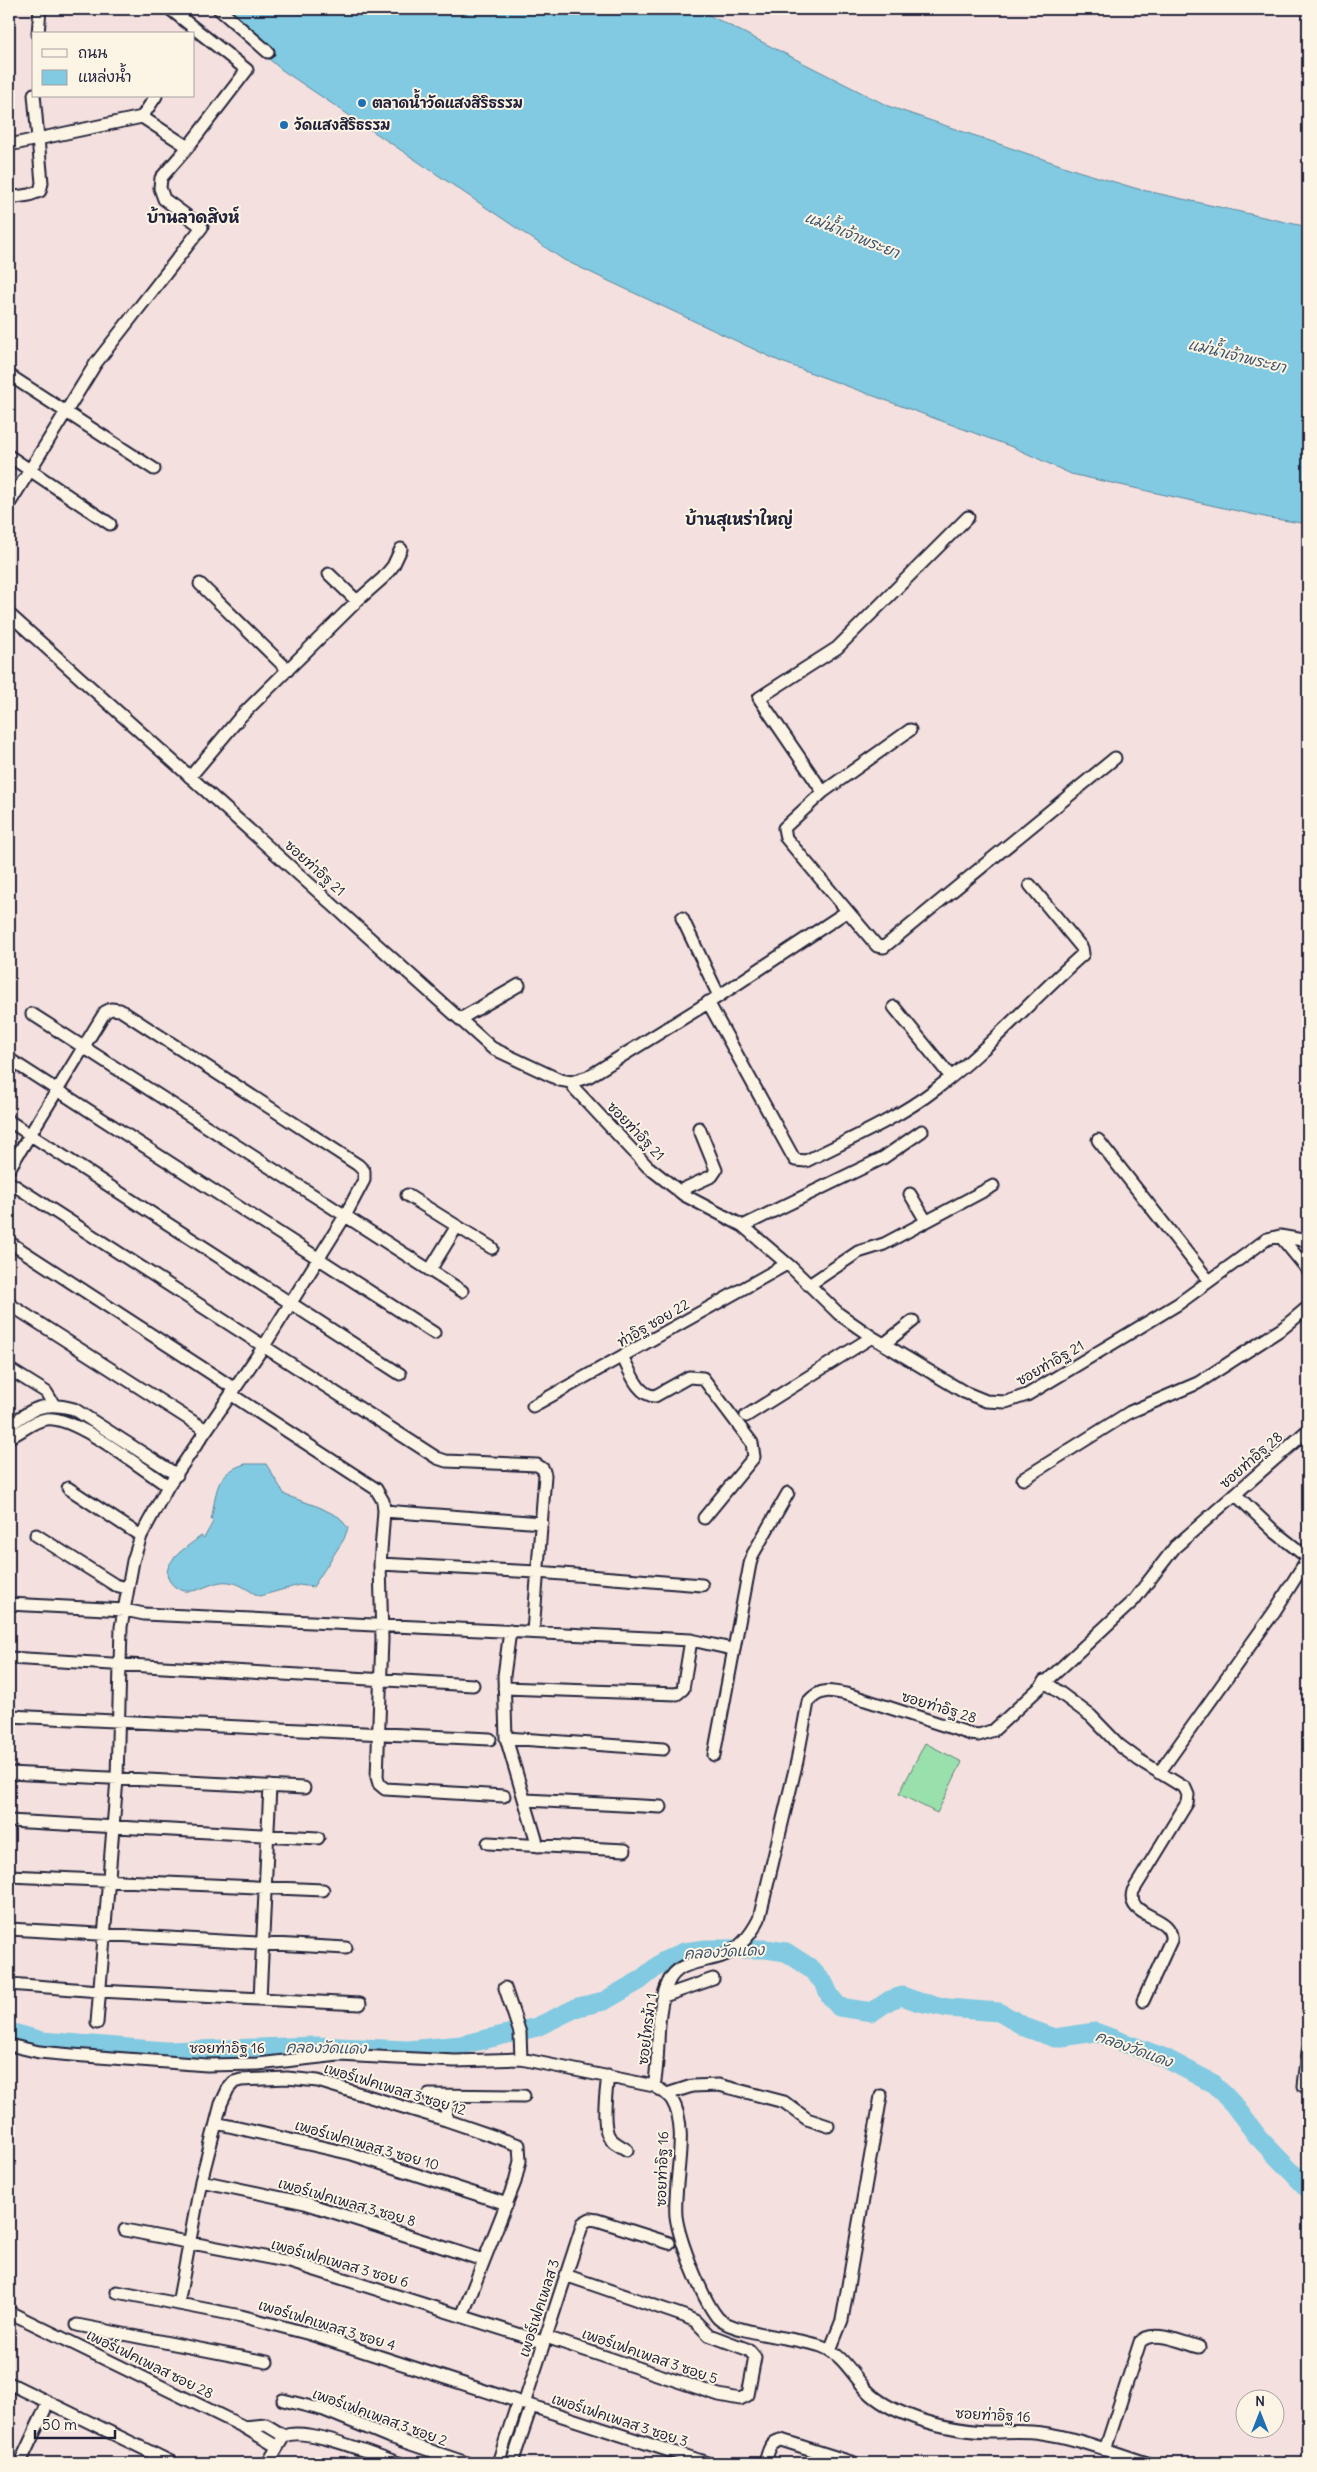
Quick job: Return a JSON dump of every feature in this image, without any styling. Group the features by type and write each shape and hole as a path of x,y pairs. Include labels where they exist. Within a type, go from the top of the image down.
{"street":[{"path":"38,32 40,9"},
{"path":"170,9 193,32"},
{"path":"219,9 268,52"},
{"path":"9,504 96,363 202,226 164,199 160,188 161,178 188,147 247,70 197,36"},
{"path":"9,198 40,191 42,183 34,98"},
{"path":"142,117 152,98"},
{"path":"9,144 142,117 188,147"},
{"path":"9,374 154,469"},
{"path":"9,456 110,524"},
{"path":"823,792 759,698 837,648 968,517"},
{"path":"190,777 241,716 393,566 401,549"},
{"path":"329,574 357,601"},
{"path":"200,584 288,670"},
{"name":"ซอยท่าอิฐ 21","path":"9,614 492,1048 560,1080 571,1082 575,1089 647,1166 679,1191 707,1209 743,1226 840,1314 872,1337 964,1392 986,1400 1006,1402 1027,1395 1178,1304 1266,1239 1280,1236"},
{"path":"910,730 823,792 784,828 786,838 876,946 884,947 1115,758"},
{"path":"708,1002 795,1160 806,1161 900,1114 951,1077 1083,954 1082,948 1030,885"},
{"path":"571,1082 588,1077 718,996 846,912"},
{"path":"682,918 718,996"},
{"path":"460,1020 519,984"},
{"path":"894,1008 951,1077"},
{"path":"9,1169 105,1012 111,1009 120,1010 358,1165 364,1171 364,1180 345,1216 234,1392 168,1486 141,1536 127,1588 121,1627 117,1778 97,2023"},
{"path":"32,1014 462,1291"},
{"path":"9,1060 434,1334"},
{"path":"9,1121 400,1374"},
{"path":"679,1191 712,1176 716,1170 699,1128"},
{"path":"743,1226 883,1158 922,1131"},
{"path":"1098,1140 1209,1281"},
{"path":"9,1182 437,1458 446,1461 537,1466 542,1469 545,1475 533,1632"},
{"path":"810,1285 858,1252 884,1244 993,1186"},
{"path":"910,1194 926,1221"},
{"path":"407,1195 492,1248"},
{"path":"430,1270 457,1226"},
{"path":"1280,1236 1308,1241"},
{"path":"1280,1236 1308,1270"},
{"path":"9,1242 376,1489 383,1501 384,1511 380,1564 381,1626 377,1734 377,1777 379,1784 385,1789 504,1796"},
{"name":"ท่าอิฐ ซอย 22","path":"533,1406 623,1358 787,1264"},
{"path":"9,1304 206,1430"},
{"path":"1023,1479 1130,1412 1198,1383 1283,1328 1308,1307"},
{"path":"884,1344 913,1321"},
{"path":"746,1416 872,1337"},
{"path":"623,1358 641,1390 648,1396 655,1396 689,1377 703,1378 752,1443 754,1457 704,1518"},
{"path":"9,1369 46,1392 54,1405"},
{"path":"10,1432 30,1410 54,1405 74,1409 87,1415 176,1475"},
{"path":"10,1432 46,1419 68,1422 168,1486"},
{"name":"ซอยท่าอิฐ 28","path":"726,1954 753,1930 761,1911 808,1702 815,1694 821,1690 832,1690 956,1730 979,1735 994,1730 1044,1681 1134,1600 1175,1547 1308,1430"},
{"path":"68,1488 141,1536"},
{"path":"714,1755 732,1649 753,1554 788,1493"},
{"path":"1160,1773 1274,1612 1308,1558 1275,1532 1236,1494"},
{"path":"384,1511 542,1523"},
{"path":"36,1535 115,1585 127,1588"},
{"path":"380,1564 537,1572 702,1585"},
{"path":"9,1604 125,1610 144,1614 691,1640 732,1649"},
{"path":"510,1631 504,1688 506,1738 526,1800 538,1846"},
{"path":"504,1688 677,1694 683,1689 691,1640"},
{"path":"9,1658 473,1685"},
{"path":"1044,1681 1091,1716 1119,1744 1185,1788 1188,1795 1187,1803 1131,1899 1134,1906 1168,1927 1172,1932 1171,1940 1143,2001"},
{"path":"9,1716 490,1739"},
{"path":"506,1738 663,1749"},
{"path":"9,1773 304,1788"},
{"path":"260,1998 270,1786"},
{"path":"526,1800 661,1807"},
{"path":"9,1821 318,1838"},
{"path":"488,1844 625,1850"},
{"path":"9,1876 323,1890"},
{"path":"9,1929 346,1948"},
{"name":"ซอยไทรม้า 1","path":"654,2086 664,1996 668,1982 679,1969 726,1954"},
{"path":"664,1996 713,1979"},
{"path":"9,1984 100,1991 360,2004"},
{"path":"505,1988 516,2016 520,2033 521,2059"},
{"name":"ซอยท่าอิฐ 16","path":"9,2045 39,2052 207,2065 258,2064 338,2055 455,2061 521,2059 654,2086 668,2094 673,2101 678,2121 676,2196 680,2233 690,2262 717,2318 730,2326 810,2342 830,2350 848,2366 870,2394 905,2414 947,2428 968,2431 1042,2433 1147,2463"},
{"path":"1304,2086 1308,2052"},
{"path":"608,2076 606,2102 608,2133 614,2142 627,2150"},
{"name":"เพอร์เฟคเพลส 3 ซอย 12","path":"216,2122 221,2104 228,2089 234,2082 287,2078 318,2081 515,2142 519,2146 520,2161 507,2204"},
{"path":"668,2094 692,2086 719,2085 784,2102 807,2119 828,2126"},
{"path":"429,2095 524,2096"},
{"path":"446,2120 448,2096"},
{"path":"830,2350 842,2320 881,2096"},
{"path":"178,2304 201,2181 216,2122"},
{"name":"เพอร์เฟคเพลส 3 ซอย 10","path":"216,2122 352,2154 507,2204"},
{"name":"เพอร์เฟคเพลส 3 ซอย 8","path":"201,2181 305,2203 483,2260"},
{"path":"462,2316 507,2204"},
{"name":"เพอร์เฟคเพลส 3","path":"498,2463 524,2404 583,2223 590,2219 597,2220 669,2242"},
{"name":"เพอร์เฟคเพลส 3 ซอย 6","path":"125,2230 290,2262 462,2316 545,2339"},
{"name":"เพอร์เฟคเพลส 3 ซอย 5","path":"545,2339 719,2395 735,2399 746,2398 754,2370 753,2352 716,2339 684,2316 565,2275"},
{"name":"เพอร์เฟคเพลส 3 ซอย 4","path":"116,2292 241,2316 310,2334 524,2404"},
{"name":"เพอร์เฟคเพลส ซอย 28","path":"9,2312 244,2427 276,2446"},
{"path":"78,2325 267,2362"},
{"path":"89,2350 94,2329"},
{"path":"1105,2450 1140,2342 1144,2338 1160,2336 1199,2347"},
{"path":"9,2383 173,2463"},
{"name":"เพอร์เฟคเพลส 3 ซอย 2","path":"283,2400 324,2410 388,2436 467,2463"},
{"path":"9,2460 18,2463 48,2402"},
{"name":"เพอร์เฟคเพลส 3","path":"512,2463 524,2404"},
{"name":"เพอร์เฟคเพลส 3 ซอย 3","path":"524,2404 706,2463"},
{"path":"244,2427 266,2425 284,2436"},
{"path":"268,2463 276,2446 284,2436 295,2432 309,2434 399,2463"},
{"path":"765,2463 770,2446 781,2440 854,2463"}],"green space":[{"path":"925,1743 962,1762 937,1813 899,1794"}],"water":[{"name":"แม่น้ำเจ้าพระยา","path":"209,9 697,9 888,106 1078,171 1138,189 1308,227 1308,524 1269,518 1071,474 1015,448 779,361 564,260 282,70"},
{"path":"245,1464 266,1464 285,1495 319,1507 339,1517 348,1528 344,1539 313,1587 299,1585 260,1596 229,1582 219,1582 192,1591 177,1588 167,1576 171,1562 182,1550 201,1536 204,1538 213,1522 211,1520 218,1486 227,1473"}],"waterway":[{"name":"คลองวัดแดง","path":"9,2032 42,2041 166,2051 315,2046 408,2050 461,2045 537,2027 578,2007 604,2001 639,1981 664,1961 684,1952 706,1949 766,1949 786,1952 809,1967 824,1983 830,1996 839,2007 872,2012 890,2000 902,1996 919,2002 948,2008 999,2012 1027,2028 1055,2038 1095,2032 1165,2058 1214,2084 1234,2105 1258,2137 1308,2189"}],"place":[{"name":"ตลาดน้ำวัดแสงสิริธรรม","path":"362,103"},
{"name":"วัดแสงสิริธรรม","path":"284,125"}],"district":[{"name":"บ้านลาดสิงห์","path":"193,217"},
{"name":"บ้านสุเหร่าใหญ่","path":"739,519"}]}
